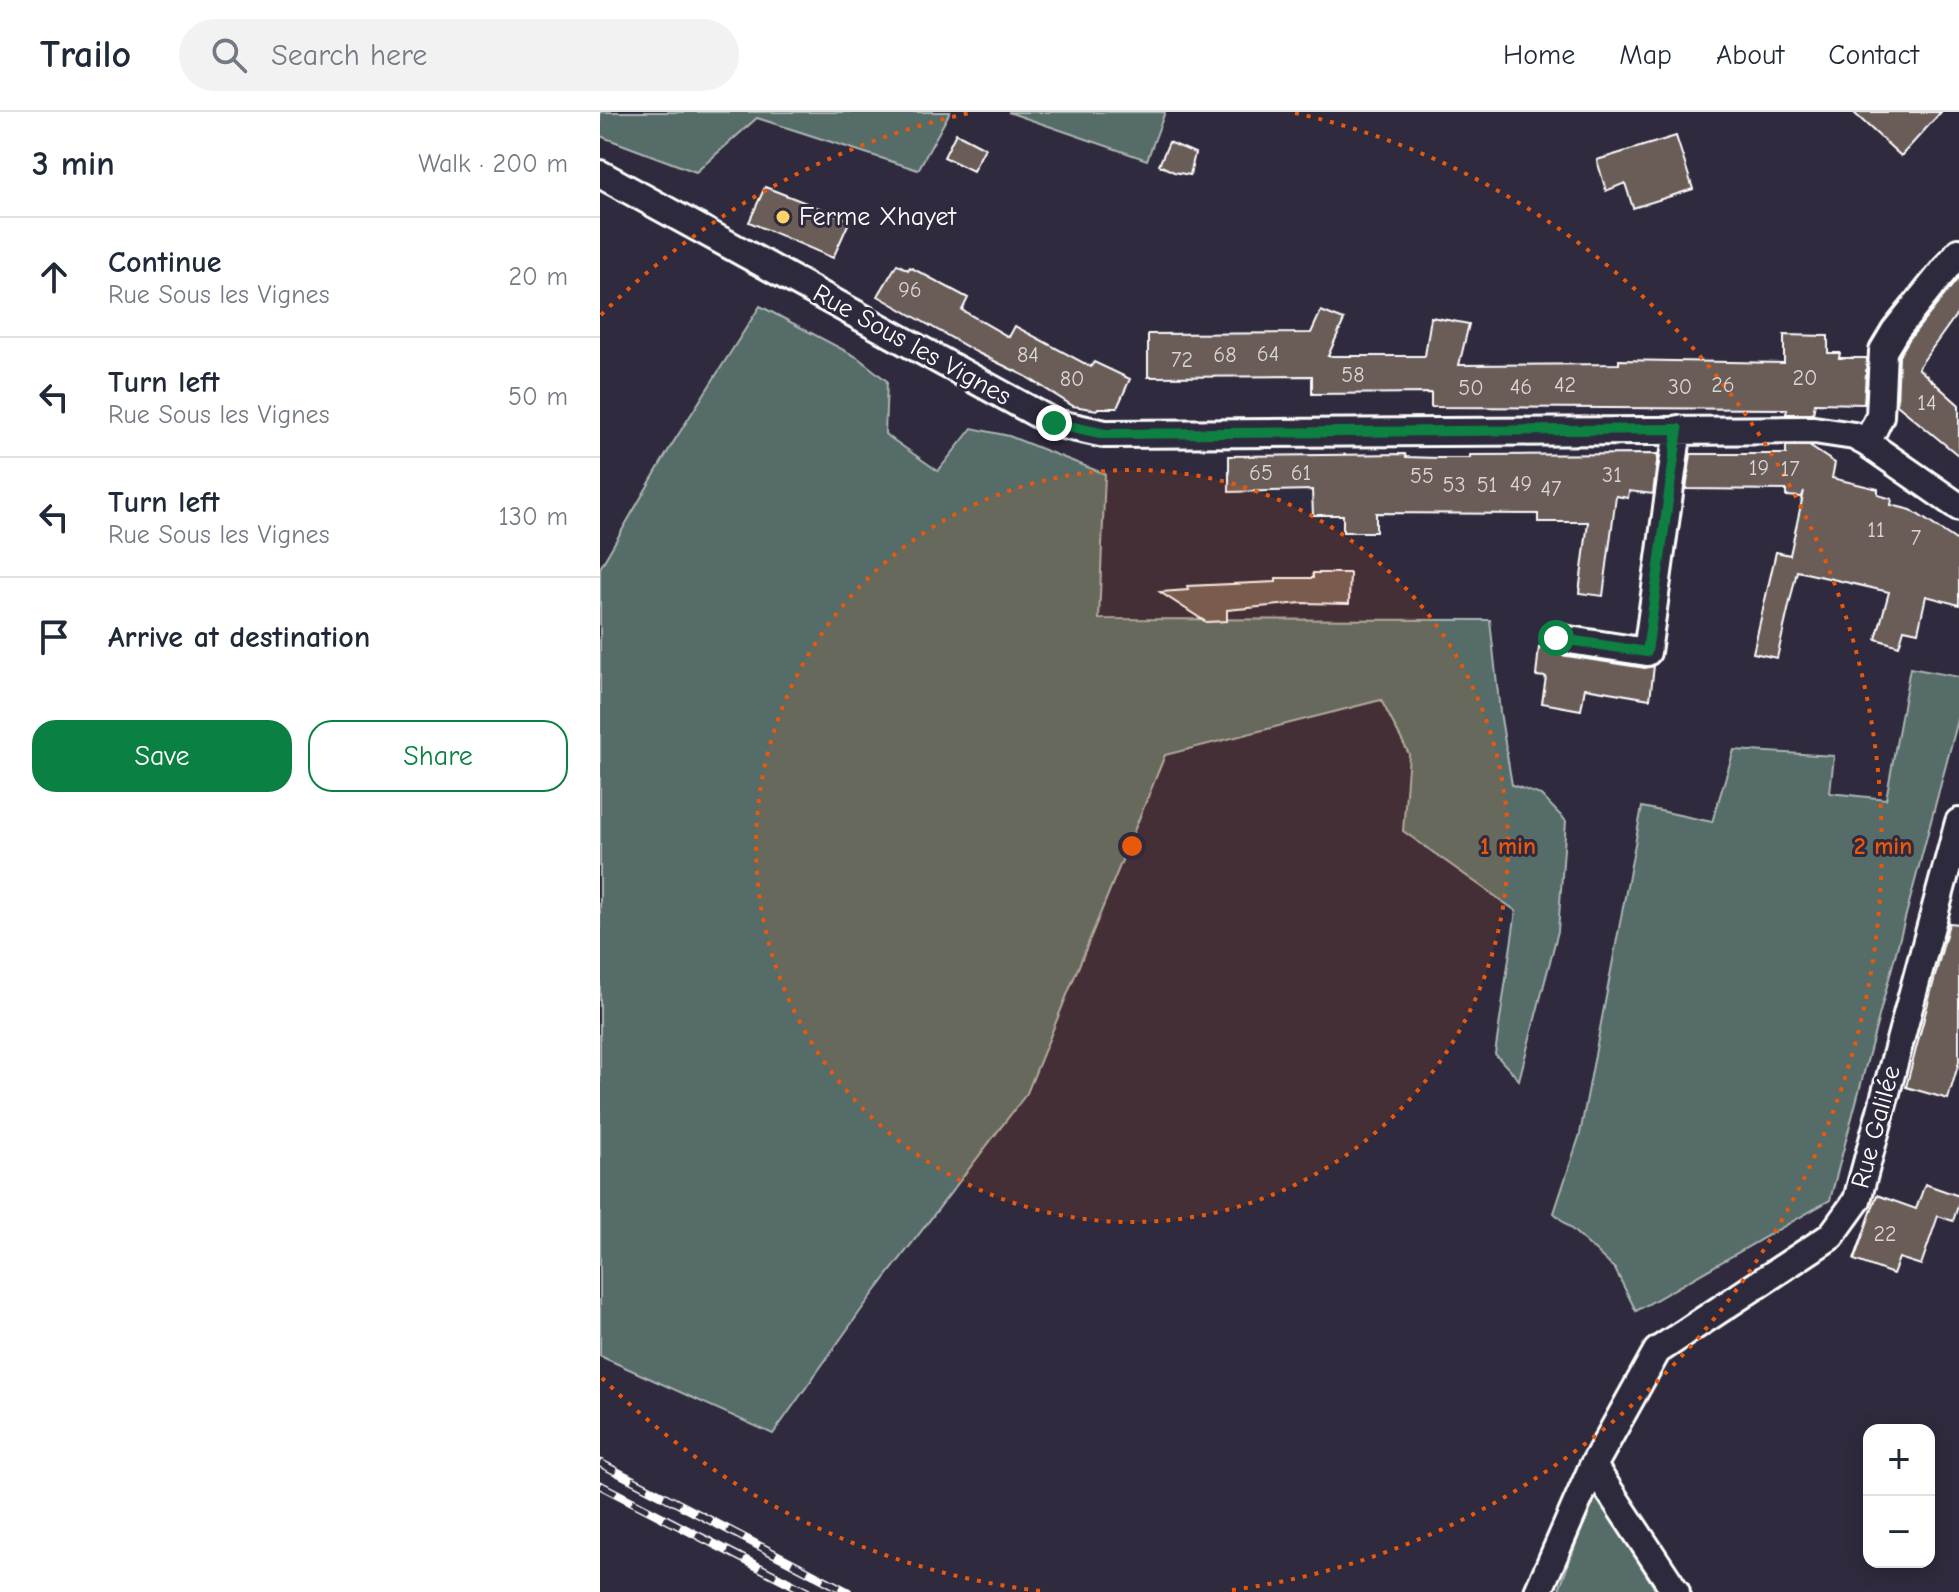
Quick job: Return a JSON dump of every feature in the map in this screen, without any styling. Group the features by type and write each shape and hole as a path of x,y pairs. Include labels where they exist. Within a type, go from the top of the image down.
{"street":[{"name":"Rue Sous les Vignes","path":"600,174 1054,423 1105,434 1814,430 1854,436 1959,507"},
{"path":"1867,443 1880,416 1883,351 1895,331 1959,252"},
{"path":"1556,638 1647,652 1678,429"},
{"name":"Rue Galilée","path":"1538,1592 1593,1466 1657,1351 1831,1236 1857,1200 1952,876 1959,822"},
{"path":"1593,1466 1676,1592"}],"green space":[{"path":"600,112 950,112 918,170 757,118 696,172 600,136"},
{"path":"1008,112 1165,112 1147,160"},
{"path":"760,306 857,357 887,381 885,434 938,471 972,428 1009,436 1105,474 1099,619 1490,620 1512,785 1541,795 1566,821 1558,931 1519,1080 1495,1054 1516,911 1403,831 1409,754 1381,700 1165,755 1027,1093 864,1306 773,1434 600,1356 600,568 671,446"},
{"path":"1910,668 1959,677 1959,716 1830,1200 1636,1311 1615,1269 1554,1213 1580,1134 1642,807 1712,822 1734,750 1834,756 1830,793 1886,799"},
{"path":"1595,1493 1657,1592 1558,1592"}],"building":[{"path":"1853,112 1941,112 1901,156"},
{"path":"956,133 985,148 973,171 944,157"},
{"path":"1676,136 1693,189 1633,208 1625,183 1606,191 1597,160"},
{"path":"1169,142 1195,153 1190,175 1159,165"},
{"name":"Ferme Xhayet","path":"765,187 850,220 833,258 749,222"},
{"path":"897,264 908,270 910,267 968,298 962,310 1009,337 1015,326 1091,367 1094,362 1130,379 1117,408 1097,410 1073,406 1025,376 878,296"},
{"path":"1959,277 1959,311 1918,368 1959,405 1959,456 1897,405 1899,356"},
{"path":"1321,311 1344,320 1328,356 1425,356 1431,317 1469,324 1459,365 1619,364 1619,360 1784,363 1784,335 1828,336 1828,353 1840,353 1839,358 1867,358 1864,404 1815,403 1813,414 1786,414 1787,409 1431,407 1431,393 1312,394 1312,376 1148,377 1148,334 1311,333"},
{"path":"1786,446 1809,446 1835,463 1832,478 1878,489 1878,495 1892,499 1891,505 1911,510 1959,542 1959,605 1926,596 1918,632 1904,629 1899,646 1876,639 1889,592 1797,571 1777,658 1753,653 1776,552 1790,555 1804,491 1802,497 1786,496 1786,490 1686,489 1691,454 1786,454"},
{"path":"1405,454 1406,457 1470,458 1470,455 1658,454 1653,494 1629,491 1628,498 1616,496 1603,596 1579,593 1588,522 1538,522 1538,514 1376,513 1376,532 1343,532 1343,515 1313,515 1312,490 1229,492 1229,456"},
{"path":"1313,573 1350,573 1349,604 1302,603 1227,610 1227,621 1206,622 1160,592 1188,590 1187,586 1313,578"},
{"path":"1539,647 1554,654 1645,668 1654,666 1650,699 1585,688 1581,710 1542,703 1546,677 1536,676"},
{"path":"1949,923 1959,924 1959,1062 1948,1099 1906,1087"},
{"path":"1925,1184 1959,1196 1959,1203 1953,1221 1938,1216 1921,1265 1899,1258 1893,1274 1854,1260 1877,1195 1916,1209"}],"railway":[{"path":"600,1463 848,1592"},
{"path":"600,1485 807,1592"}],"place":[{"name":"Ferme Xhayet","path":"783,217"}],"route":[{"path":"1054,423 1105,434 1678,429 1647,652 1556,638"}]}
